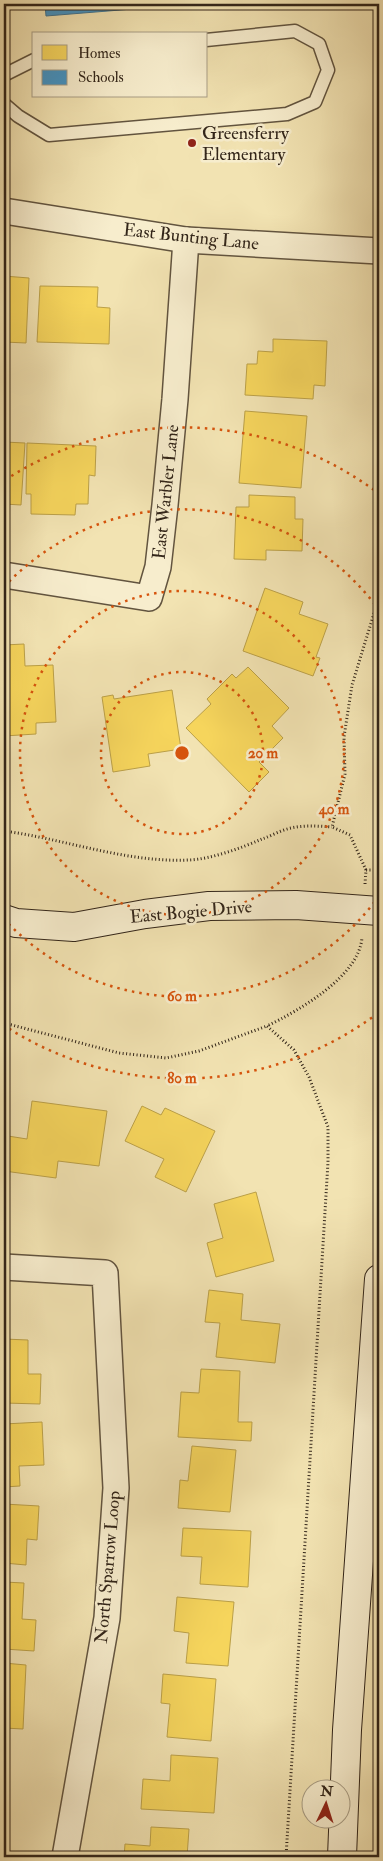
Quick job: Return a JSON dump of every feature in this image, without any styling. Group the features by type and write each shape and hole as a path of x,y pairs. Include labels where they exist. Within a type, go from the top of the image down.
{"main road":[{"name":"East Bogie Drive","path":"4,919 16,922 74,927 145,914 209,906 296,905 379,911"},
{"path":"342,1857 347,1730 379,1279"}],"street":[{"name":"East Bunting Lane","path":"4,211 186,240 379,251"},
{"name":"East Warbler Lane","path":"4,575 149,598 158,567 166,496 186,240"},
{"name":"North Sparrow Loop","path":"4,1266 105,1273 116,1488 107,1618 65,1857"}],"lane":[{"path":"4,104 18,116 49,135 287,114 315,102 328,70 320,44 295,31 208,40"},
{"path":"4,75 32,61"}],"path":[{"path":"332,827 345,774 344,737 352,686 379,597"},
{"path":"4,831 35,835 136,857 190,860 235,850 290,828 308,825 332,827 350,835 366,870"},
{"path":"4,1023 119,1053 166,1058 199,1051 267,1026 296,1012 325,992 348,968 362,948"},
{"path":"267,1026 294,1050 310,1077 328,1127 328,1162 286,1857"}],"building: Homes":[{"path":"4,276 29,278 26,343 4,342"},
{"path":"40,286 98,287 97,307 110,308 109,344 37,342"},
{"path":"273,339 327,341 325,386 314,385 313,399 245,395 247,364 257,364 258,351 273,352"},
{"path":"245,411 307,416 301,488 239,483"},
{"path":"4,442 25,443 21,505 4,504"},
{"path":"27,443 96,446 95,476 89,475 88,504 76,504 75,515 31,514 31,494 26,494"},
{"path":"249,495 295,497 295,519 303,519 302,551 266,550 266,560 234,559 236,507 249,507"},
{"path":"265,588 303,602 299,614 328,624 316,657 320,658 313,676 243,651"},
{"path":"24,644 25,666 53,665 56,722 36,723 36,734 4,736 4,645"},
{"path":"248,667 289,708 272,726 283,738 259,762 269,772 249,792 186,728 211,704 207,699 232,674 236,678"},
{"path":"172,690 181,749 148,754 150,766 113,772 102,697 113,695 114,699"},
{"path":"32,1101 107,1111 99,1166 58,1161 56,1178 4,1171 8,1136 27,1139"},
{"path":"142,1106 161,1115 165,1108 215,1131 186,1192 155,1177 164,1159 125,1141"},
{"path":"256,1192 274,1261 216,1277 207,1243 223,1238 214,1204"},
{"path":"209,1290 243,1294 241,1320 280,1324 275,1363 216,1357 220,1323 205,1322"},
{"path":"4,1339 28,1340 28,1374 41,1374 40,1404 4,1403"},
{"path":"201,1369 240,1371 238,1422 252,1422 251,1441 178,1437 181,1392 199,1393"},
{"path":"42,1422 44,1465 19,1466 20,1486 4,1487 4,1424"},
{"path":"192,1446 236,1450 230,1512 178,1508 180,1480 188,1481"},
{"path":"4,1504 39,1506 37,1540 27,1539 26,1565 4,1563"},
{"path":"183,1528 251,1531 248,1587 200,1584 202,1557 181,1556"},
{"path":"4,1582 24,1583 22,1619 36,1620 34,1651 4,1649"},
{"path":"177,1597 234,1602 228,1666 186,1663 189,1633 174,1631"},
{"path":"4,1663 26,1665 23,1729 4,1728"},
{"path":"163,1674 216,1679 211,1741 167,1737 170,1704 161,1703"},
{"path":"171,1755 218,1758 214,1813 141,1809 143,1779 170,1781"},
{"path":"4,1773 8,1773 6,1805 4,1805"},
{"path":"151,1827 189,1829 187,1857 124,1857 125,1844 150,1846"}],"building: Schools":[{"path":"45,4 145,4 145,8 46,16"}],"place":[{"name":"Greensferry Elementary","path":"192,143"}]}
